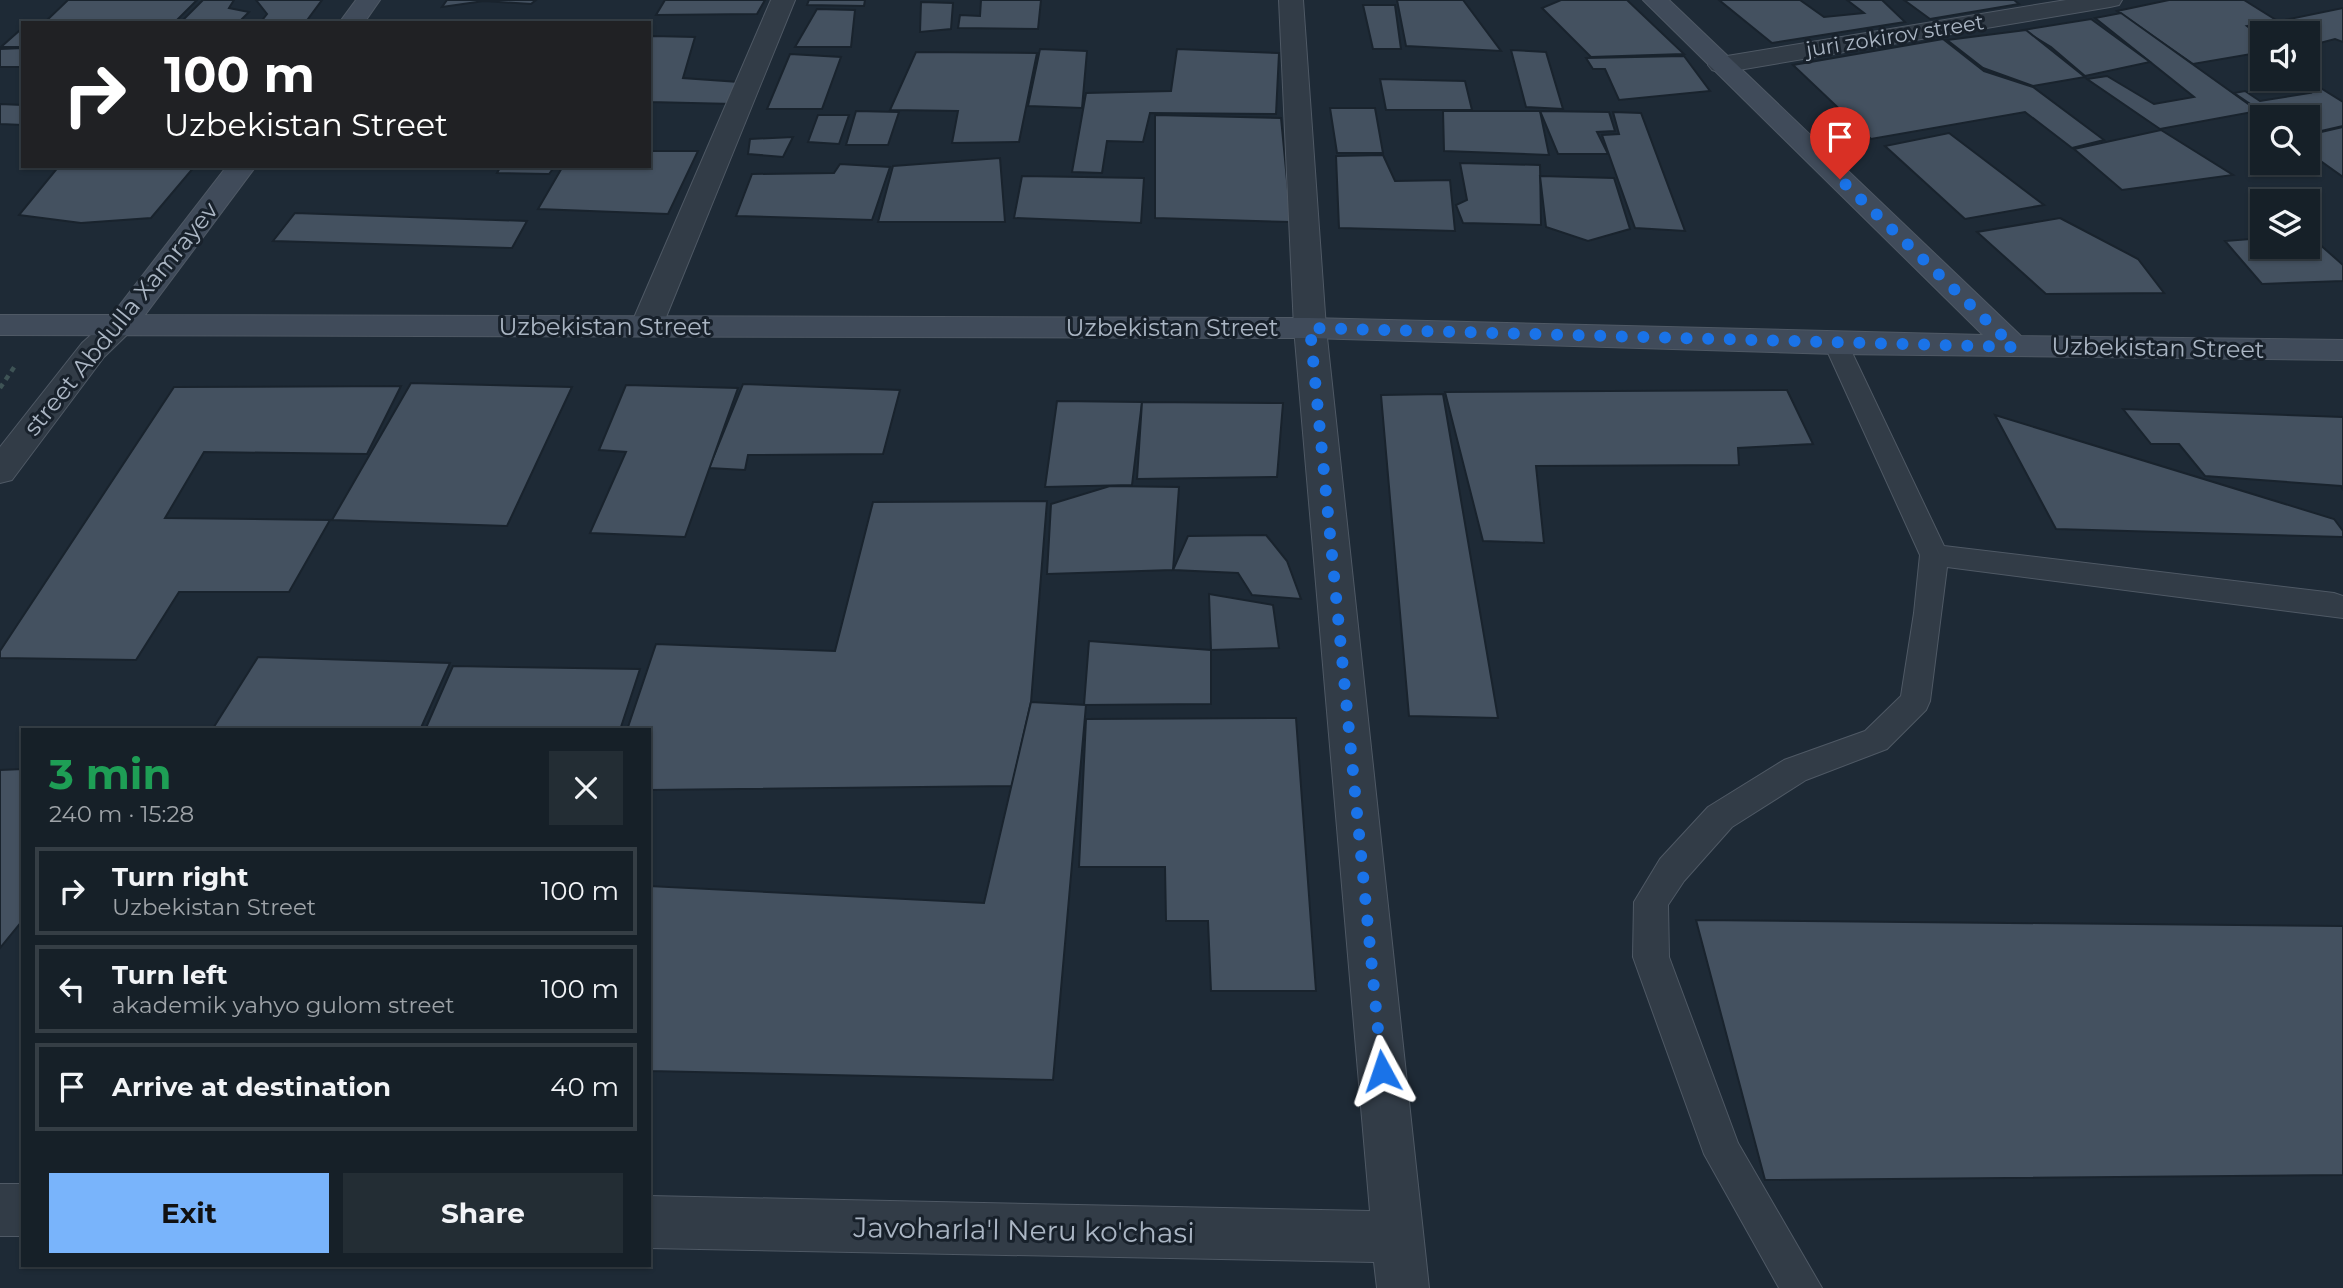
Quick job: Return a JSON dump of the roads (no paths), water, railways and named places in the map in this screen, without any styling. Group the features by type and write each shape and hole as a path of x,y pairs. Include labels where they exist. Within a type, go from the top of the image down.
{"main road":[{"path":"352,21 368,0"},
{"path":"1655,0 2014,347"},
{"name":"street Abdulla Xamrayev","path":"121,326 240,168"},
{"name":"Uzbekistan Street","path":"0,324 1310,328 1836,344 2343,350"}],"street":[{"path":"646,327 783,0"},
{"path":"1291,0 1310,328 1403,1288"},
{"name":"juri zokirov street","path":"1721,65 2110,0"},
{"name":"street Abdulla Xamrayev","path":"0,471 93,350 121,326"},
{"path":"0,1210 21,1210"},
{"name":"Javoharla'l Neru ko'chasi","path":"651,1222 1398,1237"}],"lane":[{"path":"1802,1288 1723,1154 1651,957 1651,902 1672,870 1720,817 1795,770 1876,740 1915,701 1929,613 1934,555 1836,344"},
{"path":"1934,555 2343,607"}]}
